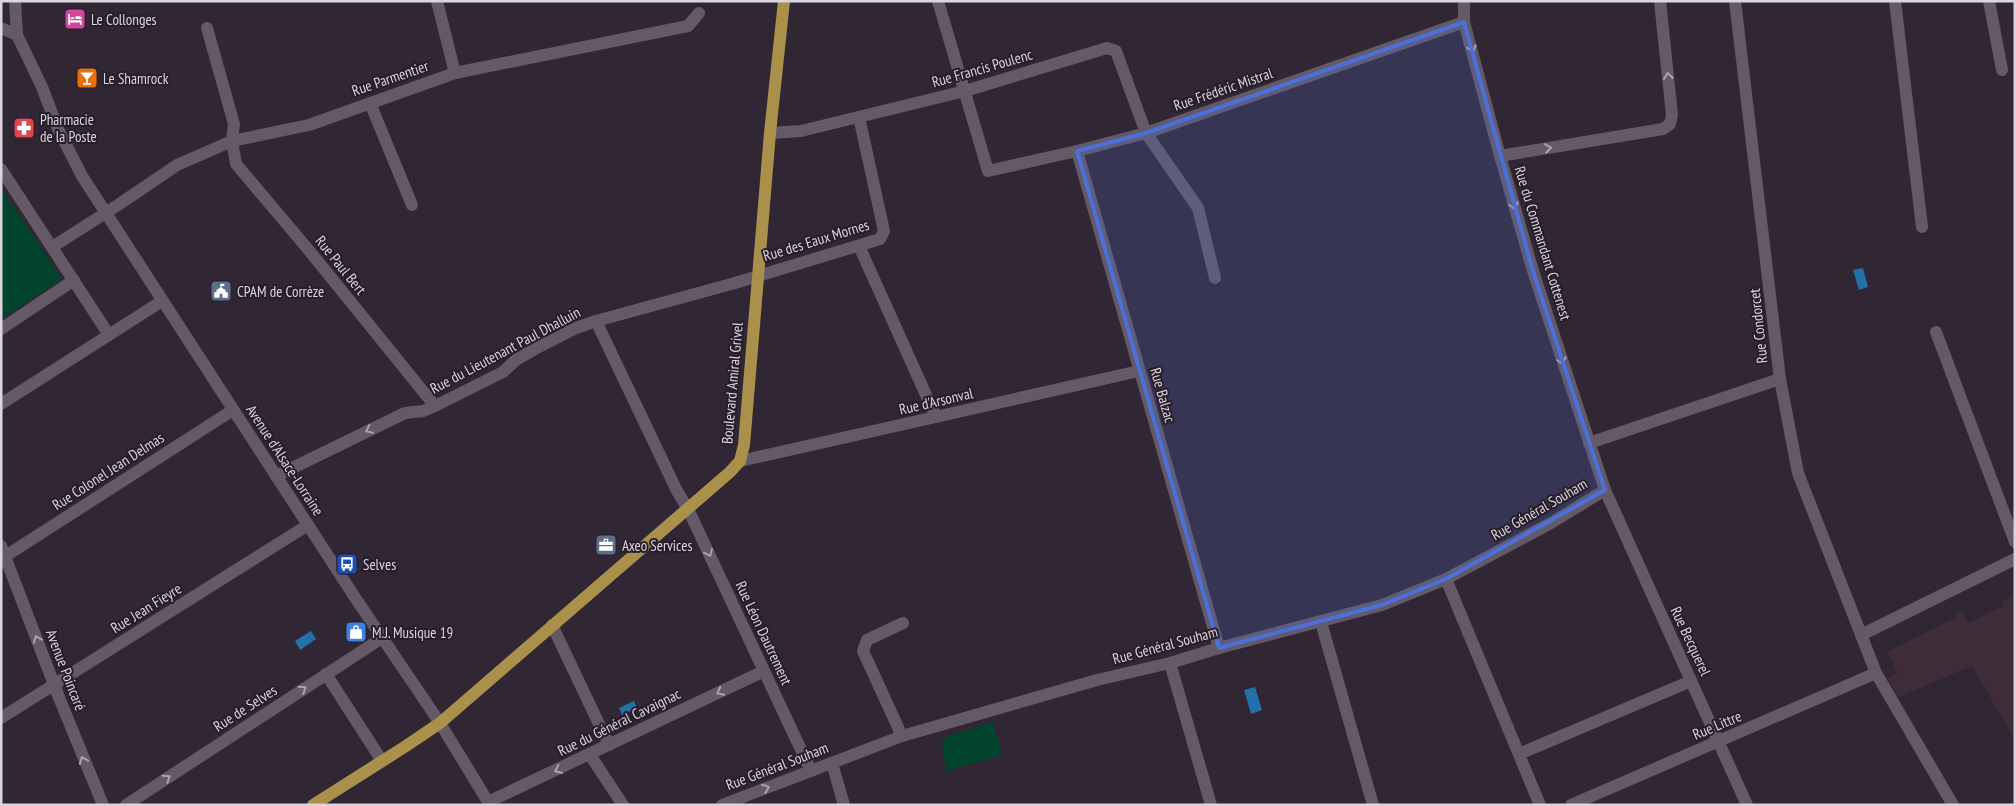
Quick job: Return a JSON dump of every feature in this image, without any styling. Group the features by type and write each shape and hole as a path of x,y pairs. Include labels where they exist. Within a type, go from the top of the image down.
{"main road":[{"name":"Boulevard Amiral Grivel","path":"313,805 440,723 688,509 740,461 744,445 770,133 784,1"}],"street":[{"path":"1,28 17,35 15,1"},
{"path":"437,1 455,73"},
{"path":"938,1 964,91"},
{"name":"Rue du Commandant Cottenest","path":"1464,1 1464,22 1533,271 1605,490"},
{"path":"1500,156 1663,129 1670,124 1672,115 1660,1"},
{"name":"Rue Condorcet","path":"1735,1 1780,379 1798,473 1876,674 1953,805"},
{"path":"1895,1 1922,227"},
{"path":"1988,1 2002,70"},
{"name":"Rue Parmentier","path":"57,244 177,165 232,141 309,125 455,73 688,26 699,13"},
{"name":"Rue Frédéric Mistral","path":"964,91 988,171 1146,133 1464,22"},
{"name":"Rue Paul Bert","path":"207,28 234,124 232,141 236,164 435,406"},
{"name":"Avenue d'Alsace-Lorraine","path":"17,35 42,87 58,129 82,176 308,525 440,723 489,803"},
{"name":"Rue Francis Poulenc","path":"770,133 801,131 964,91 1107,48 1116,52 1146,133 1198,208 1215,278"},
{"path":"370,103 412,206"},
{"name":"Rue des Eaux Mornes","path":"758,275 880,239 884,230 859,117"},
{"name":"Rue Balzac","path":"1077,151 1219,648"},
{"path":"1,169 109,335"},
{"path":"859,246 936,417"},
{"name":"Rue du Lieutenant Paul Dhalluin","path":"276,476 405,413 414,413 435,406 503,372 516,360 576,328 758,275"},
{"path":"1,328 74,280"},
{"path":"1,404 162,301"},
{"name":"Rue Léon Dautrement","path":"596,321 677,491 688,509 811,771"},
{"path":"1936,332 2015,542"},
{"name":"Rue d'Arsonval","path":"740,461 1139,372"},
{"path":"1589,443 1780,379"},
{"name":"Rue Colonel Jean Delmas","path":"3,554 233,410"},
{"name":"Rue Général Souham","path":"724,804 902,736 1098,680 1170,663 1219,648 1382,606 1446,579 1551,524 1605,490"},
{"name":"Rue Becquerel","path":"1605,490 1747,805"},
{"name":"Rue Jean Fieyre","path":"1,718 308,525"},
{"name":"Avenue Poincaré","path":"3,554 103,805"},
{"path":"1861,635 2015,559"},
{"path":"1446,579 1540,805"},
{"path":"1321,622 1373,805"},
{"path":"902,736 863,651 866,640 903,623"},
{"path":"552,625 608,745"},
{"name":"Rue de Selves","path":"126,805 382,638"},
{"path":"1170,663 1211,805"},
{"name":"Rue du Général Cavaignac","path":"489,803 764,671"},
{"path":"326,674 382,761"},
{"name":"Rue Littre","path":"1571,805 1876,674"},
{"path":"1519,754 1692,681"},
{"path":"590,755 623,805"},
{"path":"832,763 844,805"}],"highlighted area":[{"path":"1464,22 1533,271 1605,490 1446,579 1382,605 1219,648 1077,151 1146,133"}],"shaded area":[{"path":"2015,595 2015,740 1972,666 1898,697 1888,679 1898,673 1887,652 1957,617 1955,614 1962,610 1969,623 2004,605 2002,601"}],"green space":[{"path":"1,187 62,279 1,319"},
{"path":"993,722 1002,755 946,771 942,741 948,736"}],"water":[{"path":"1863,268 1868,287 1859,290 1853,270"},
{"path":"311,631 316,639 300,650 295,641"},
{"path":"1255,687 1262,710 1251,714 1244,690"},
{"path":"634,701 637,708 622,715 619,708"}],"place":[{"name":"Le Collonges","path":"75,19"},
{"name":"Le Shamrock","path":"87,78"},
{"name":"Pharmacie de la Poste","path":"24,128"},
{"name":"CPAM de Corrèze","path":"221,291"},
{"name":"Axeo Services","path":"606,545"},
{"name":"Selves","path":"347,564"},
{"name":"M.J. Musique 19","path":"356,632"}]}
